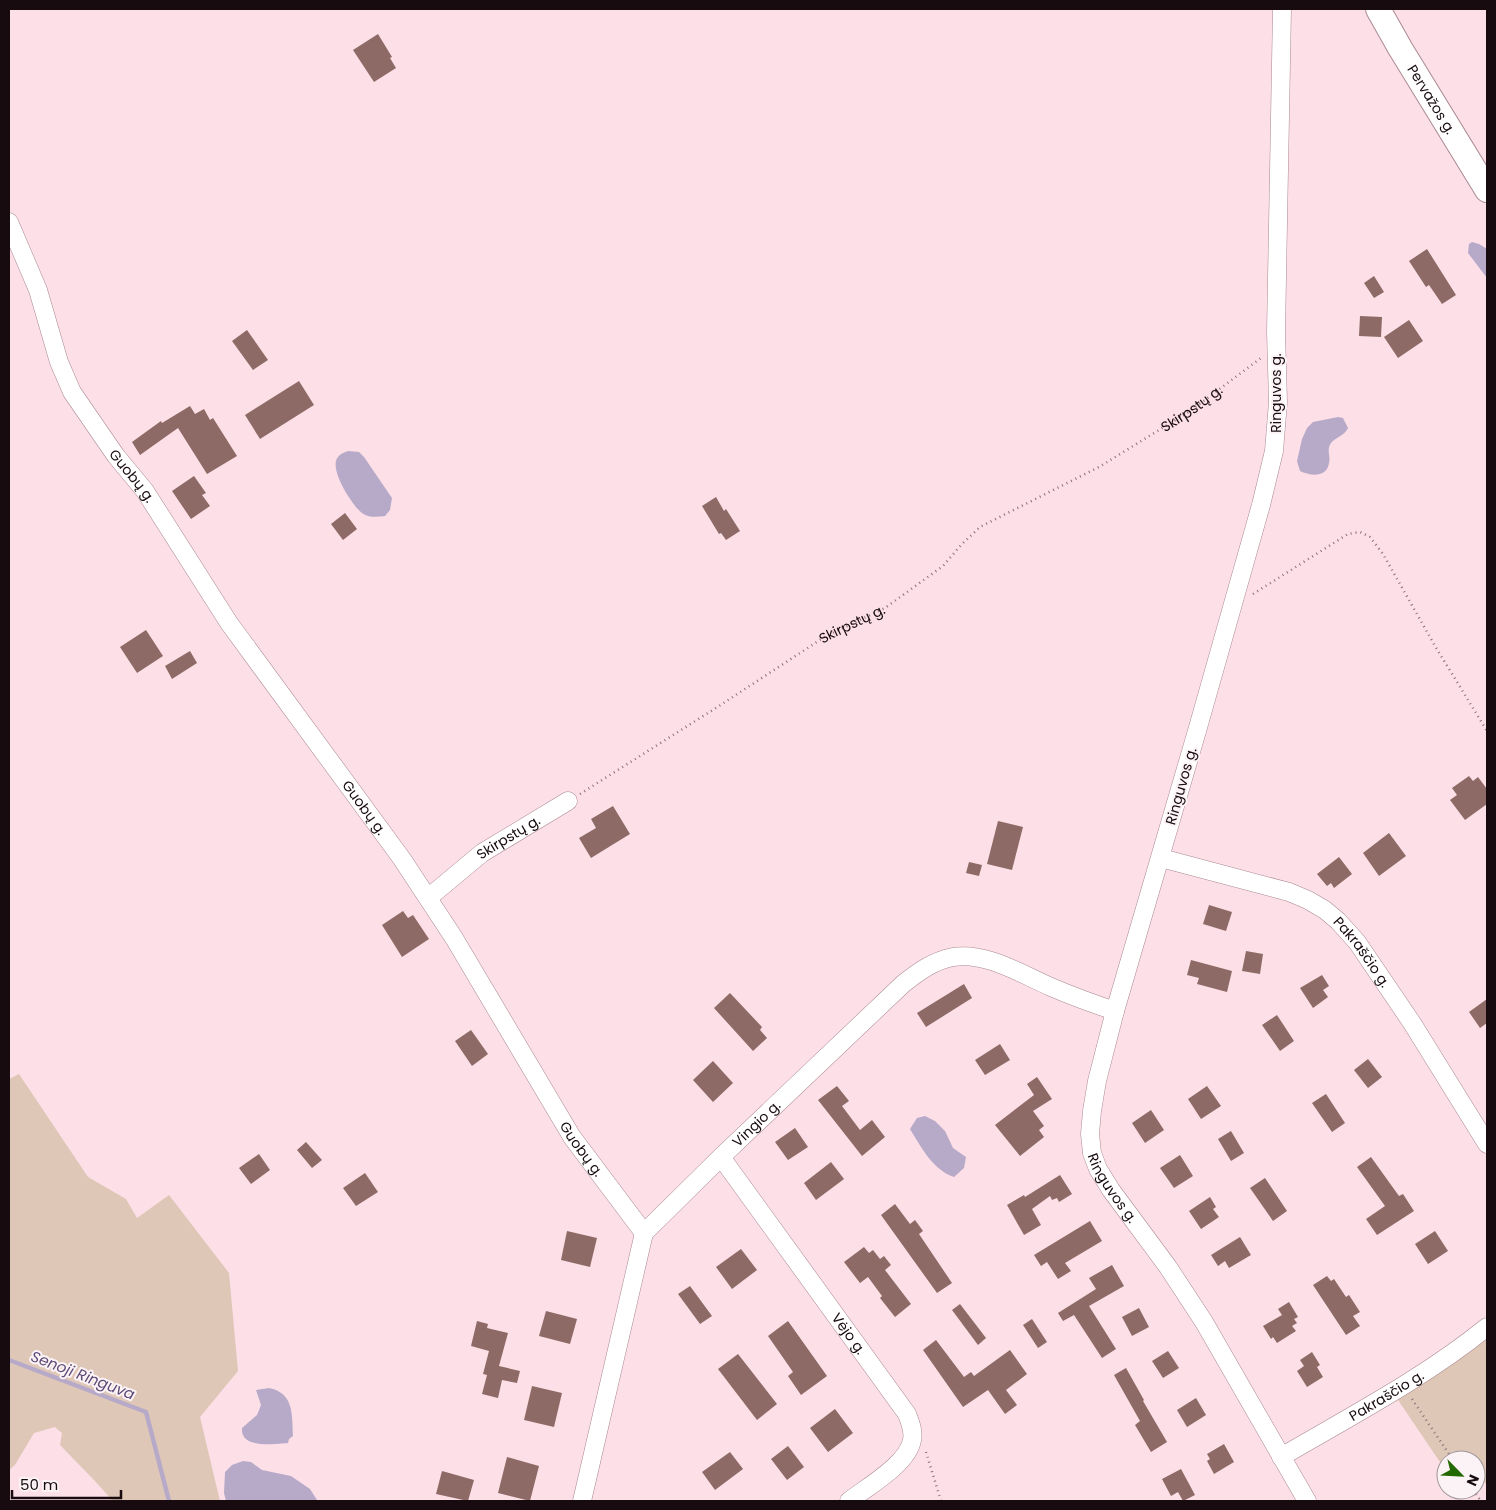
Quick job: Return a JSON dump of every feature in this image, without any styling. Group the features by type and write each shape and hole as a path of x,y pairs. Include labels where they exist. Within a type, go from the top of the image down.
{"main road":[{"name":"Pervažos g.","path":"1378,9 1487,190"}],"street":[{"name":"Ringuvos g.","path":"1282,9 1276,355 1278,402 1274,451 1231,612 1115,1011 1097,1081 1090,1134 1095,1161 1111,1190 1168,1267 1204,1322 1307,1501"},
{"name":"Guobų g.","path":"9,222 38,290 59,362 72,392 111,448 145,491 229,623 351,788 428,898 460,947 572,1137 644,1233"},
{"name":"Skirpstų g.","path":"428,898 482,853 568,801"},
{"name":"Pakraščio g.","path":"1161,858 1288,892 1316,905 1338,921 1357,942 1412,1023 1487,1144"},
{"name":"Vingio g.","path":"644,1233 903,984 919,971 936,962 954,957 987,960 1011,968 1080,999 1115,1011"},
{"name":"Vėjo g.","path":"721,1157 907,1414 912,1426 913,1439"},
{"path":"582,1501 644,1233"},
{"name":"Pakraščio g.","path":"1281,1456 1403,1385 1465,1345 1487,1327"},
{"path":"849,1501 902,1460 910,1449 913,1439"}],"path":[{"name":"Skirpstų g.","path":"568,801 826,636 886,608 943,566 980,527 1100,467 1190,411 1266,354 1276,355"},
{"path":"1231,612 1250,595 1348,534 1360,532 1370,538 1383,554 1435,646 1487,731"},
{"path":"1403,1385 1446,1450"},
{"path":"913,1439 923,1445 941,1501"}],"shaded area":[{"path":"1472,242 1487,249 1487,278 1468,253 1469,244"},
{"path":"1338,417 1343,418 1348,428 1331,443 1328,468 1322,473 1313,475 1300,471 1297,461 1302,439 1307,428 1313,422"},
{"path":"348,451 359,452 364,457 392,498 390,510 385,516 364,515 342,486 336,469 336,462 339,456"},
{"path":"19,1074 88,1177 126,1199 137,1218 169,1195 229,1273 238,1371 200,1417 220,1501 113,1501 60,1445 62,1433 55,1427 34,1433 15,1465 9,1470 9,1079"},
{"path":"925,1116 935,1121 945,1131 953,1148 966,1157 964,1168 954,1177 947,1174 934,1163 910,1129 917,1118"},
{"path":"1487,1333 1487,1486 1486,1450 1436,1450 1436,1456 1396,1397"},
{"path":"269,1388 283,1395 290,1406 293,1436 289,1439 288,1443 259,1444 252,1442 243,1435 242,1428 257,1415 261,1405 256,1390"},
{"path":"243,1461 251,1462 262,1470 291,1476 310,1489 317,1501 226,1501 224,1493 225,1472 232,1465"}],"building":[{"path":"378,34 392,57 390,58 396,68 374,82 353,50"},
{"path":"1427,249 1456,295 1442,304 1429,285 1426,287 1409,261"},
{"path":"1374,276 1384,292 1374,298 1364,283"},
{"path":"1360,316 1382,317 1381,337 1359,336"},
{"path":"1409,320 1423,341 1398,358 1384,337"},
{"path":"247,330 268,360 253,370 232,341"},
{"path":"299,381 314,405 260,439 245,415"},
{"path":"190,406 195,414 204,409 210,420 213,418 237,456 207,474 178,428 140,455 132,442 161,421 162,423"},
{"path":"194,476 206,493 202,495 210,506 191,519 172,491"},
{"path":"716,497 724,511 726,509 740,531 726,540 721,533 719,534 702,506"},
{"path":"345,513 357,529 343,540 331,524"},
{"path":"146,630 163,656 137,673 120,647"},
{"path":"190,651 197,663 172,679 165,666"},
{"path":"1469,776 1473,781 1478,777 1487,789 1487,804 1465,820 1450,800 1457,795 1452,788"},
{"path":"613,806 630,834 591,858 579,838 596,828 591,819"},
{"path":"998,821 1023,827 1012,870 987,864"},
{"path":"1389,833 1406,856 1379,876 1363,853"},
{"path":"1339,857 1352,874 1334,888 1331,883 1327,886 1317,874"},
{"path":"969,862 982,865 979,876 966,873"},
{"path":"1209,905 1232,912 1226,931 1203,924"},
{"path":"403,911 408,918 413,915 429,939 402,957 382,925"},
{"path":"1246,951 1263,954 1260,974 1242,971"},
{"path":"1191,960 1232,971 1227,992 1197,984 1199,978 1187,975"},
{"path":"1322,975 1329,986 1323,990 1328,997 1313,1008 1300,988"},
{"path":"964,984 972,998 926,1027 917,1013"},
{"path":"730,993 762,1027 760,1030 767,1038 753,1051 714,1008"},
{"path":"1487,999 1487,1023 1480,1028 1469,1012"},
{"path":"1277,1015 1294,1041 1280,1051 1262,1025"},
{"path":"471,1030 488,1054 472,1066 455,1041"},
{"path":"1000,1044 1010,1060 985,1075 975,1060"},
{"path":"1368,1059 1382,1077 1368,1088 1354,1070"},
{"path":"713,1061 733,1083 713,1102 693,1080"},
{"path":"1037,1077 1052,1099 1033,1111 1044,1126 1039,1130 1044,1137 1020,1156 995,1125 1034,1095 1027,1084"},
{"path":"837,1086 849,1101 842,1106 860,1130 872,1120 885,1137 862,1156 818,1100"},
{"path":"1207,1086 1221,1106 1201,1119 1188,1099"},
{"path":"1326,1094 1345,1123 1332,1132 1312,1103"},
{"path":"1151,1110 1164,1130 1145,1143 1132,1123"},
{"path":"795,1128 808,1147 788,1160 775,1142"},
{"path":"1231,1131 1244,1153 1231,1161 1218,1139"},
{"path":"306,1142 322,1160 312,1168 297,1150"},
{"path":"259,1154 270,1170 251,1184 239,1168"},
{"path":"1180,1155 1193,1176 1174,1188 1160,1168"},
{"path":"1371,1157 1399,1196 1403,1194 1414,1211 1377,1235 1366,1219 1385,1206 1357,1167"},
{"path":"831,1162 844,1179 816,1200 804,1183"},
{"path":"365,1173 378,1192 356,1206 343,1188"},
{"path":"1060,1175 1072,1194 1059,1202 1057,1198 1052,1200 1050,1196 1032,1209 1041,1225 1024,1235 1007,1205 1024,1195 1025,1197"},
{"path":"1265,1178 1287,1211 1273,1221 1250,1188"},
{"path":"1210,1197 1216,1207 1213,1209 1219,1217 1201,1229 1189,1211"},
{"path":"895,1204 910,1224 915,1220 923,1231 919,1234 952,1283 937,1293 881,1215"},
{"path":"1090,1221 1102,1241 1065,1263 1071,1271 1058,1279 1047,1262 1041,1266 1034,1255"},
{"path":"567,1231 597,1238 590,1267 561,1260"},
{"path":"1435,1231 1448,1251 1428,1264 1415,1244"},
{"path":"1240,1237 1251,1255 1229,1268 1225,1261 1218,1266 1211,1255"},
{"path":"864,1247 869,1253 873,1250 880,1259 884,1256 891,1265 885,1270 911,1304 895,1317 880,1298 882,1296 868,1277 860,1283 844,1262"},
{"path":"741,1249 757,1270 732,1289 716,1267"},
{"path":"1112,1265 1124,1286 1089,1306 1116,1349 1102,1358 1074,1315 1063,1321 1058,1313 1096,1289 1089,1278"},
{"path":"1327,1276 1331,1281 1334,1279 1346,1297 1349,1295 1360,1312 1353,1316 1360,1326 1346,1335 1313,1285"},
{"path":"690,1286 712,1316 700,1324 678,1294"},
{"path":"1289,1302 1298,1317 1294,1319 1297,1323 1292,1326 1296,1331 1277,1343 1273,1337 1271,1339 1263,1326 1282,1315 1278,1309"},
{"path":"960,1304 986,1338 978,1345 952,1310"},
{"path":"1139,1308 1149,1327 1132,1336 1122,1317"},
{"path":"546,1311 577,1319 570,1344 539,1336"},
{"path":"1032,1319 1047,1342 1038,1348 1023,1325"},
{"path":"477,1321 488,1324 487,1328 508,1333 499,1366 520,1371 517,1383 502,1380 498,1398 482,1394 487,1375 483,1374 489,1351 471,1346"},
{"path":"788,1321 827,1376 801,1395 788,1376 793,1372 768,1336"},
{"path":"936,1340 964,1377 971,1372 974,1376 1010,1350 1027,1374 1006,1390 1017,1405 1005,1414 988,1390 963,1407 923,1350"},
{"path":"1168,1351 1179,1368 1163,1378 1152,1361"},
{"path":"1312,1352 1320,1365 1317,1367 1323,1377 1307,1387 1297,1371 1304,1366 1300,1360"},
{"path":"738,1354 777,1404 757,1420 718,1369"},
{"path":"1126,1368 1167,1442 1151,1452 1135,1425 1140,1421 1114,1375"},
{"path":"532,1386 562,1393 554,1427 524,1420"},
{"path":"1196,1398 1206,1415 1187,1427 1177,1410"},
{"path":"835,1409 853,1433 828,1452 810,1428"},
{"path":"1224,1444 1234,1462 1214,1474 1207,1461 1210,1459 1207,1454"},
{"path":"788,1446 804,1467 787,1480 771,1459"},
{"path":"730,1452 743,1469 715,1490 702,1472"},
{"path":"507,1457 539,1466 530,1501 498,1493"},
{"path":"1181,1469 1195,1495 1183,1501 1178,1492 1171,1496 1162,1479"},
{"path":"442,1471 474,1480 468,1501 436,1494"}],"waterway":[{"name":"Senoji Ringuva","path":"9,1360 146,1412 169,1501"}]}
